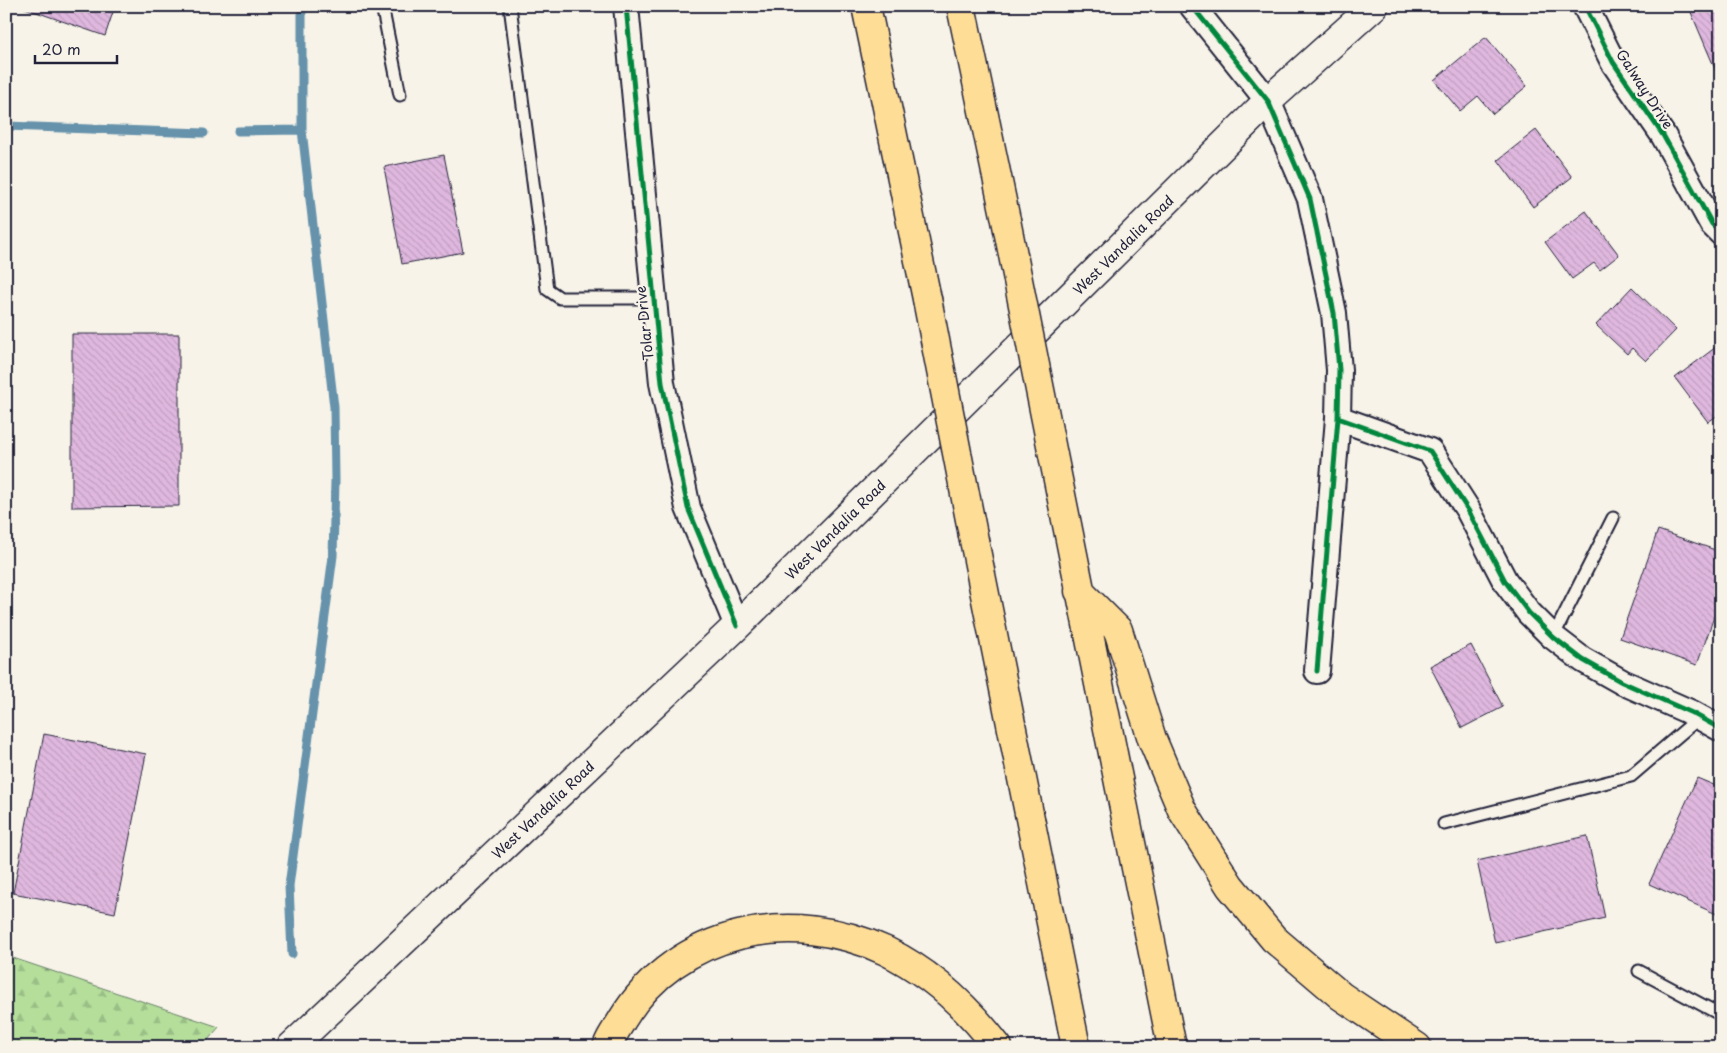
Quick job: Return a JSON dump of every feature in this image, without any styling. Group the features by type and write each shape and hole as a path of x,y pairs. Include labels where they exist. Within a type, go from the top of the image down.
{"highway":[{"path":"866,6 928,299 973,535 1076,1047"},
{"path":"960,6 1006,220 1172,1047"},
{"path":"1079,591 1118,630 1152,739 1182,810 1230,886 1274,939 1341,996 1417,1047"},
{"path":"607,1047 628,1011 646,987 676,962 707,944 739,935 774,929 806,930 841,936 886,952 948,991 979,1023 998,1047"}],"main road":[{"name":"West Vandalia Road","path":"291,1047 736,626 1268,101 1374,6"}],"street":[{"name":"Tolar Drive","path":"626,6 662,383 688,508 736,626"},
{"path":"1192,6 1268,101 1310,199 1334,313 1339,370 1338,418 1317,671"},
{"name":"Galway Drive","path":"1585,6 1613,62 1662,135 1712,224 1721,233"},
{"path":"1338,418 1430,450 1468,510 1505,581 1529,613 1553,637 1583,660 1622,682 1700,717 1721,729"}],"lane":[{"path":"382,6 400,95"},
{"path":"510,6 547,288 560,298 653,298"},
{"path":"1553,637 1613,518"},
{"path":"1444,824 1631,776 1700,717"},
{"path":"1639,971 1721,1015"},
{"path":"1719,1047 1721,1043"}],"green space":[{"path":"6,956 219,1027 202,1047 6,1047"}],"building":[{"path":"19,6 115,6 105,36"},
{"path":"1699,6 1721,6 1721,69 1716,71 1690,10"},
{"path":"1486,37 1527,86 1493,114 1478,96 1460,111 1434,80"},
{"path":"1536,130 1572,177 1533,207 1498,160"},
{"path":"444,155 463,252 402,264 384,167"},
{"path":"1586,211 1619,255 1600,270 1594,263 1572,279 1545,242"},
{"path":"1632,287 1676,330 1646,361 1632,348 1627,354 1596,325"},
{"path":"72,334 179,334 179,506 72,507"},
{"path":"1716,347 1721,353 1721,413 1708,422 1675,378"},
{"path":"1658,530 1721,552 1721,597 1697,665 1620,638"},
{"path":"1471,645 1503,707 1462,728 1430,666"},
{"path":"44,734 146,754 115,913 13,893"},
{"path":"1697,778 1721,788 1721,916 1649,884"},
{"path":"1587,836 1605,918 1495,943 1477,861"}],"waterway":[{"path":"292,954 289,886 333,556 335,481 334,407 302,130 302,6"},
{"path":"6,126 204,133"},
{"path":"238,131 302,130"}],"cycle path":[{"path":"626,6 662,383 688,508 737,626"},
{"path":"1192,6 1268,101 1310,199 1334,313 1339,370 1338,418 1317,671"},
{"path":"1585,6 1613,62 1663,135 1712,224 1721,233"},
{"path":"1338,418 1430,451 1468,510 1505,581 1529,613 1553,637 1583,660 1622,682 1692,713 1721,729"}]}
